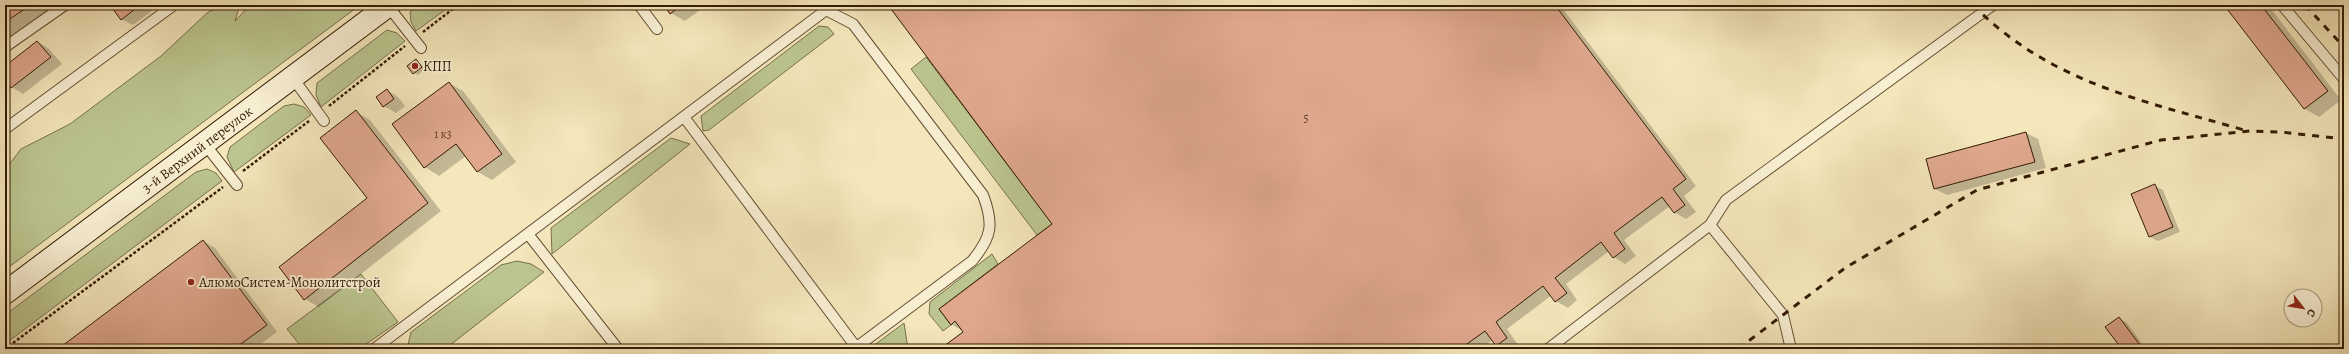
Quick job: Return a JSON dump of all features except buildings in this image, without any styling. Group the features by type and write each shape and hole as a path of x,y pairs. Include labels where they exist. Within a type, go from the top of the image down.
{"street":[{"name":"3-й Верхний переулок","path":"5,293 389,5"}],"lane":[{"path":"5,47 65,5"},
{"path":"5,129 174,5"},
{"path":"389,5 421,48"},
{"path":"639,5 657,29"},
{"path":"1548,349 1710,225 1726,200 1993,5"},
{"path":"2282,5 2344,79"},
{"path":"374,349 684,117 824,8 854,24 984,195 990,211 990,229 984,247 972,261 855,348 684,117"},
{"path":"293,78 324,120"},
{"path":"204,144 237,185"},
{"path":"1710,225 1783,315 1791,349"},
{"path":"528,234 618,349"}],"green space":[{"path":"220,5 237,5 239,8 235,21 250,5 360,5 5,270 5,170 21,149 70,124 161,56 207,13"},
{"path":"419,5 452,5 416,31 411,22 410,12"},
{"path":"819,26 828,27 834,34 709,130 703,131 701,116"},
{"path":"387,30 397,33 405,41 321,107 316,95 317,83"},
{"path":"926,57 1052,224 1037,235 911,69"},
{"path":"294,104 304,107 311,115 234,172 227,157 230,147 284,106"},
{"path":"671,138 690,144 552,254 551,228"},
{"path":"207,169 216,173 222,181 5,344 5,315 196,172"},
{"path":"992,254 998,264 939,309 951,325 943,331 929,314 930,302"},
{"path":"517,261 531,264 544,272 445,349 407,349 411,332 501,265"},
{"path":"361,274 398,322 359,349 303,349 287,329"},
{"path":"904,323 908,349 869,349"}],"railway":[{"path":"1973,5 2003,32 2034,53 2066,71 2100,86 2135,98 2244,130"},
{"path":"2305,5 2344,47"},
{"path":"1738,349 1845,268 1977,190 2161,140 2250,131 2281,132 2344,139"}],"place":[{"name":"КПП","path":"415,66"},
{"name":"АлюмоСистем-Монолитстрой","path":"191,282"}]}
